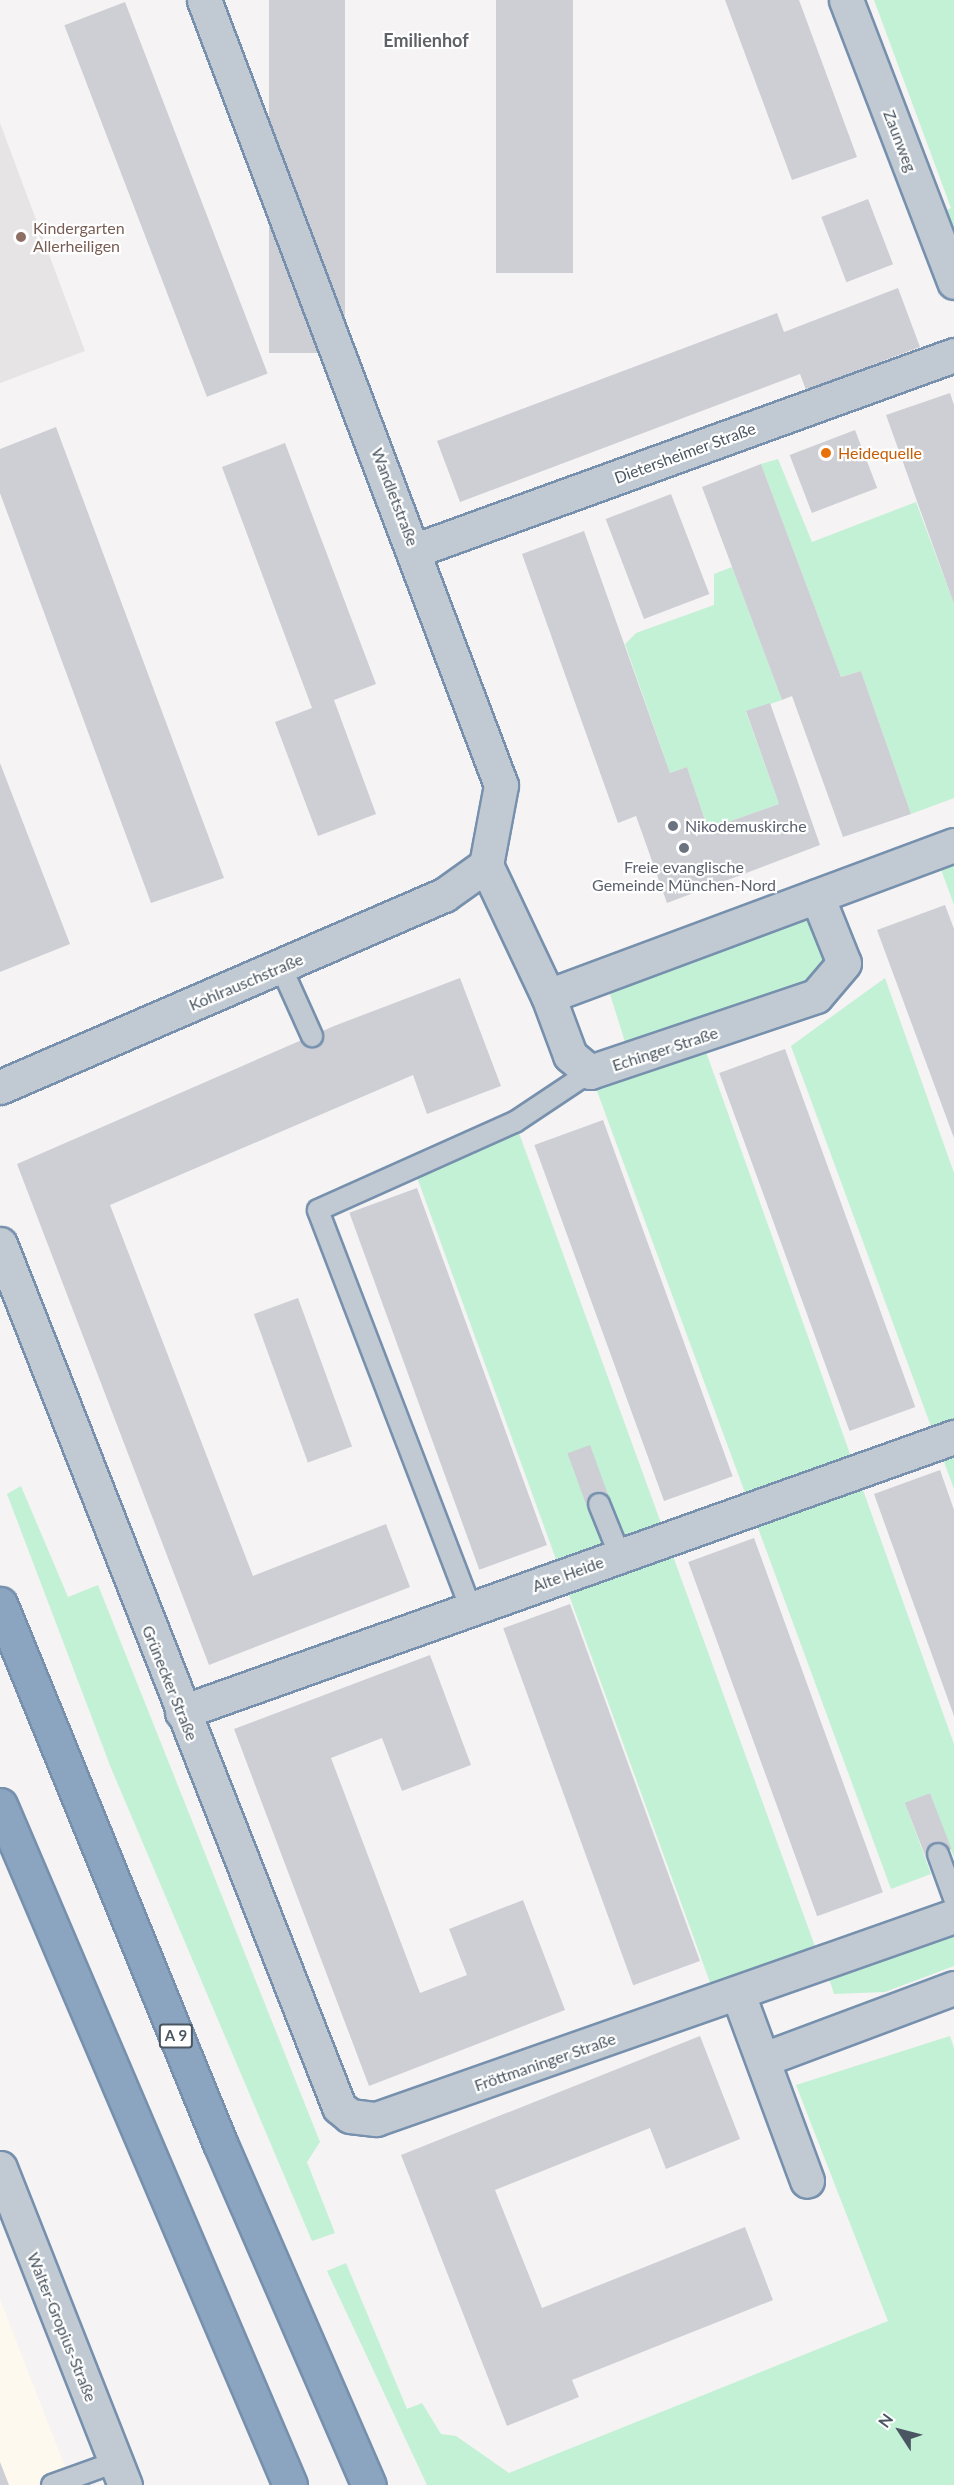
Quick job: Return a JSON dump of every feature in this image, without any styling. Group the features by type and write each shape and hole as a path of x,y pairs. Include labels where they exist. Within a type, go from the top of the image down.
{"highway":[{"name":"A 9","path":"0,1604 220,2143 369,2485"},
{"path":"0,1805 290,2485"}],"street":[{"name":"Wandletstraße","path":"204,0 416,550 501,785 486,865"},
{"name":"Zaunweg","path":"846,0 954,282"},
{"name":"Dietersheimer Straße","path":"416,550 954,355"},
{"path":"486,865 548,996 954,845"},
{"name":"Kohlrauschstraße","path":"0,1087 444,895 486,865"},
{"name":"Echinger Straße","path":"548,996 570,1055 590,1072 816,996 844,963 817,896"},
{"name":"Grünecker Straße","path":"0,1244 339,2107 350,2116"},
{"name":"Alte Heide","path":"182,1712 954,1437"},
{"name":"Fröttmaninger Straße","path":"350,2116 376,2119 738,1994 954,1916"},
{"path":"764,2059 954,1989"},
{"path":"738,1994 764,2059 807,2181"},
{"name":"Walter-Gropius-Straße","path":"0,2168 9,2217 121,2474"}],"lane":[{"path":"281,967 312,1036"},
{"path":"471,1609 318,1210 515,1122 590,1072"},
{"path":"599,1503 620,1556"},
{"path":"938,1854 954,1898"},
{"path":"52,2485 121,2474"}],"shaded area":[{"name":"Kindergarten Allerheiligen","path":"0,123 85,351 0,383"},
{"path":"0,2299 72,2485 0,2485"}],"green space":[{"path":"874,0 954,0 954,282 929,218 951,208"},
{"path":"778,459 812,542 916,502 954,604 954,798 911,814 861,671 841,677 761,464"},
{"path":"732,567 782,700 746,712 779,804 708,829 687,767 670,773 625,644 636,633 714,605 714,574"},
{"path":"954,845 954,905 935,853"},
{"path":"817,896 844,963 701,1038 954,1744 954,1858 930,1793 905,1803 931,1874 891,1889 590,1072 631,1061 604,975"},
{"path":"885,978 954,1173 954,1489 791,1046"},
{"path":"515,1122 821,1964 717,2002 411,1160"},
{"path":"21,1486 68,1597 98,1585 320,2142 307,2162 335,2233 312,2241 111,1768 7,1494"},
{"path":"954,1929 954,1966 885,1992 834,1994 829,1978 844,1968"},
{"path":"950,2036 954,2048 954,2485 427,2485 327,2271 346,2263 407,2409 422,2403 441,2434 456,2436 509,2473 888,2321 796,2085"}],"building":[{"path":"269,0 345,0 345,353 269,353"},
{"path":"496,0 573,0 573,273 496,273"},
{"path":"725,0 799,0 857,157 792,180"},
{"path":"125,2 268,374 207,397 64,25"},
{"path":"868,199 893,264 846,282 821,217"},
{"path":"898,288 920,347 806,390 800,374 460,502 437,441 777,313 784,332"},
{"path":"950,393 954,405 954,604 886,415"},
{"path":"56,427 224,878 151,903 0,493 0,449"},
{"path":"855,430 877,488 812,513 790,455"},
{"path":"285,443 376,684 334,700 376,814 318,836 275,722 312,708 222,467"},
{"path":"761,464 841,677 861,671 911,814 843,837 792,696 782,700 702,487"},
{"path":"671,494 709,594 644,619 606,519"},
{"path":"584,531 670,773 687,767 708,829 779,804 746,711 770,703 820,845 667,903 636,816 618,823 522,554"},
{"path":"0,763 70,944 0,972"},
{"path":"945,905 954,929 954,1138 877,930"},
{"path":"460,978 501,1086 427,1114 413,1075 110,1205 253,1576 386,1524 410,1587 209,1665 17,1164 334,1026"},
{"path":"785,1049 915,1407 850,1431 719,1073"},
{"path":"603,1120 733,1476 664,1501 534,1145"},
{"path":"417,1188 547,1545 479,1570 349,1213"},
{"path":"298,1298 352,1446 308,1463 254,1314"},
{"path":"590,1445 610,1500 587,1508 567,1453"},
{"path":"940,1470 954,1510 954,1716 874,1494"},
{"path":"754,1538 883,1892 817,1916 688,1562"},
{"path":"570,1604 700,1961 633,1985 503,1628"},
{"path":"430,1655 471,1765 402,1791 382,1738 331,1758 420,1993 467,1975 449,1929 523,1900 565,2010 369,2086 234,1729"},
{"path":"930,1793 952,1849 926,1859 905,1803"},
{"path":"700,2036 740,2139 666,2169 650,2128 495,2190 542,2308 745,2227 773,2300 572,2380 579,2397 507,2426 401,2155"},
{"path":"0,2462 9,2485 0,2485"}],"place":[{"name":"Kindergarten Allerheiligen","path":"21,237"},
{"name":"Heidequelle","path":"826,453"},
{"name":"Nikodemuskirche","path":"673,826"},
{"name":"Freie evanglische Gemeinde München-Nord","path":"684,848"}],"district":[{"name":"Emilienhof","path":"426,40"}]}
